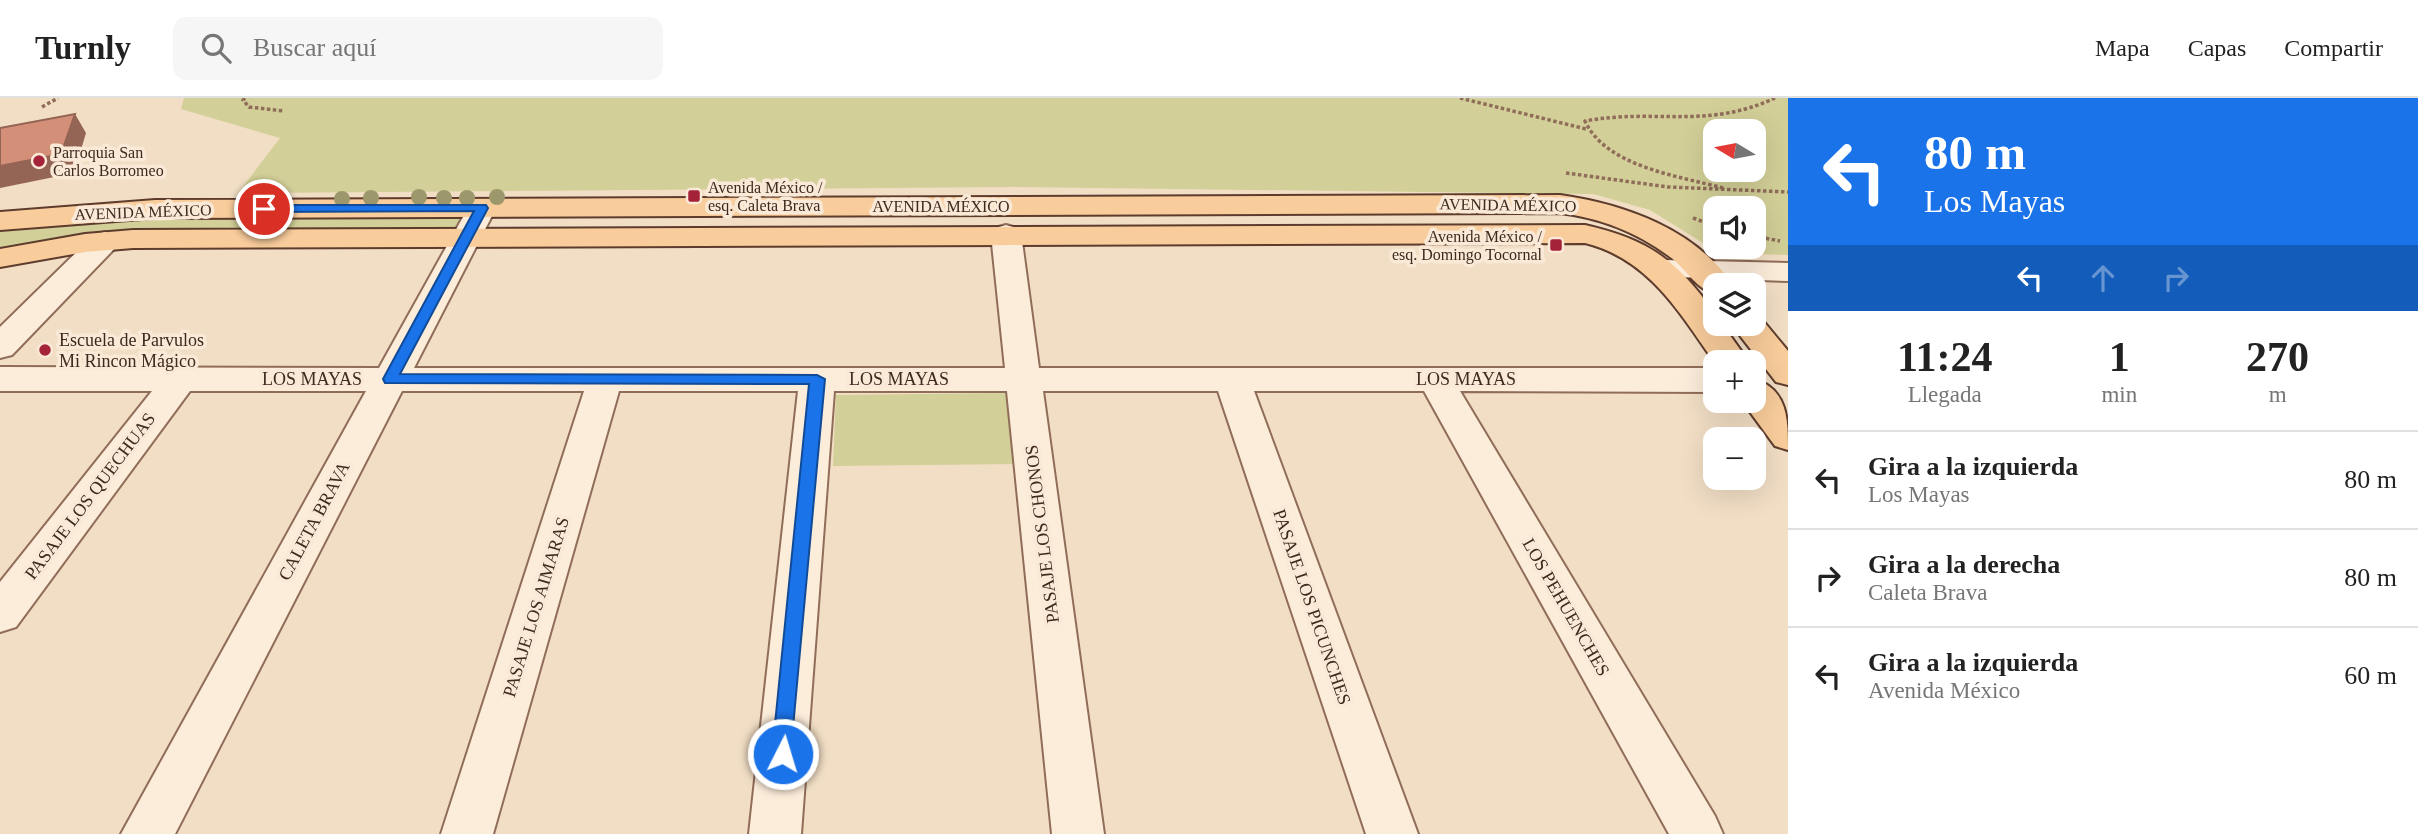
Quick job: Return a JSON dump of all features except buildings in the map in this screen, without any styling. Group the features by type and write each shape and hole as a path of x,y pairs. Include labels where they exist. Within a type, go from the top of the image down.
{"main road":[{"name":"AVENIDA MÉXICO","path":"0,257 105,241 474,223 1560,204 1588,207 1623,217 1646,229 1706,273"},
{"name":"AVENIDA MÉXICO","path":"0,221 155,209 474,223 1006,234 1572,233 1598,236 1626,245 1662,269 1723,350"},
{"path":"1758,336 1788,374"},
{"path":"1766,407 1788,437"}],"street":[{"name":"CALETA BRAVA","path":"147,834 474,223"},
{"name":"PASAJE LOS CHONOS","path":"1006,234 1078,834"},
{"path":"0,347 105,241"},
{"path":"1662,269 1703,276"},
{"path":"1766,273 1788,272"},
{"name":"LOS MAYAS","path":"0,379 1703,380"},
{"name":"PASAJE LOS QUECHUAS","path":"0,614 180,379"},
{"name":"PASAJE LOS AIMARAS","path":"467,834 605,379"},
{"path":"775,834 817,379"},
{"name":"PASAJE LOS PICUNCHES","path":"1232,379 1392,834"},
{"name":"LOS PEHUENCHES","path":"1434,379 1697,834"}],"path":[{"path":"42,107 58,98"},
{"path":"245,98 243,100 249,107 284,111"},
{"path":"1460,98 1586,129"},
{"path":"1723,188 1627,158 1600,145 1586,129 1585,121 1601,117 1727,118 1776,98"},
{"path":"1562,173 1668,187 1788,192"},
{"path":"1766,238 1788,242"}],"shaded area":[{"path":"184,98 1788,98 1788,255 1766,254 1766,196 1703,196 1703,243 1650,210 1593,194 1013,187 238,193 280,138 181,109"},
{"path":"124,216 465,216 458,230 104,230 0,251 0,228"},
{"path":"1010,393 1019,464 833,466 836,395"}],"place":[{"name":"Parroquia San Carlos Borromeo","path":"39,161"},
{"name":"Avenida México / esq. Caleta Brava","path":"694,196"},
{"name":"Avenida México / esq. Domingo Tocornal","path":"1556,245"},
{"name":"Escuela de Parvulos Mi Rincon Mágico","path":"45,350"}],"route":[{"path":"264,209 482,208 390,379 817,379 783,754"}]}
